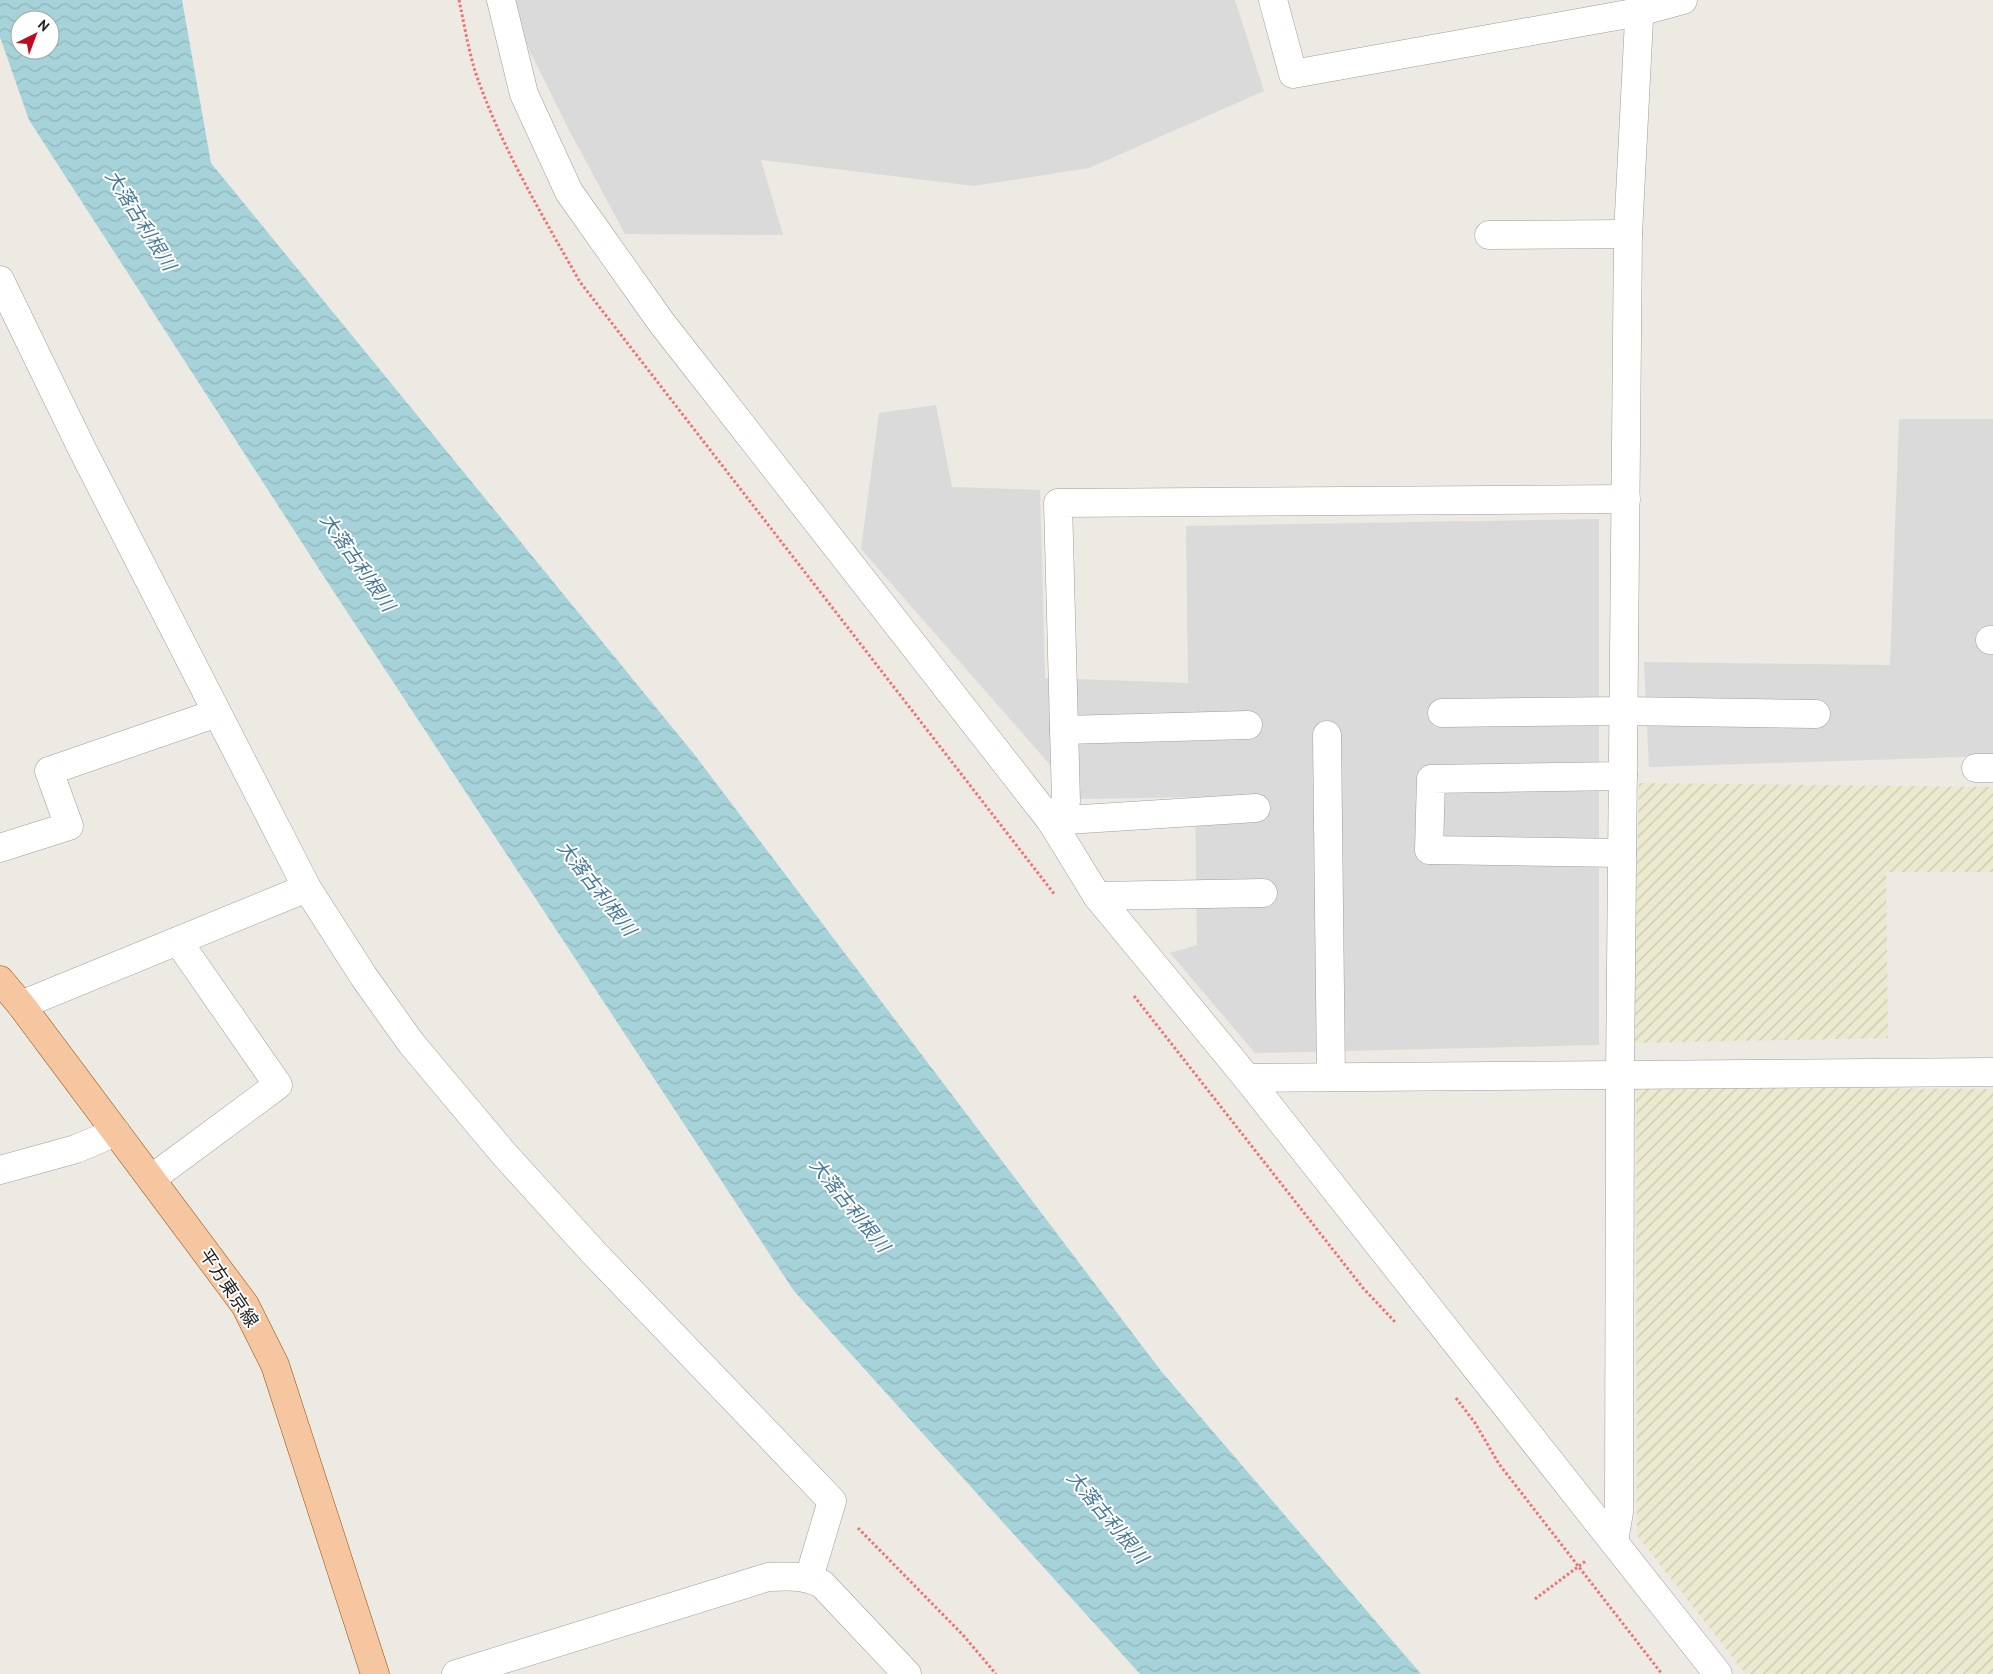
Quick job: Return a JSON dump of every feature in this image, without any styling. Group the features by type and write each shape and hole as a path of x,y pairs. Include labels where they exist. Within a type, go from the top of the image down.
{"main road":[{"name":"平方東京線","path":"0,980 21,1005 245,1305 275,1364 375,1674"}],"street":[{"path":"501,0 524,94 569,192 661,322 1051,821 1098,896 1247,1078 1718,1674"},
{"path":"1273,0 1293,74 1640,6 1683,0"},
{"path":"1614,1541 1619,1512 1620,1075 1628,234 1640,6"},
{"path":"1489,236 1628,234"},
{"path":"0,280 82,449 306,888 364,977 411,1043 504,1154 601,1259 832,1501 809,1578"},
{"path":"1051,821 1066,802 1058,503 1626,499"},
{"path":"1442,713 1624,711 1816,714"},
{"path":"0,848 69,826 50,772 217,713"},
{"path":"1064,730 1248,725"},
{"path":"1328,735 1331,1077"},
{"path":"1622,853 1429,850 1431,779 1623,776"},
{"path":"1051,821 1256,808"},
{"path":"21,1005 306,888"},
{"path":"1098,896 1263,893"},
{"path":"151,1179 278,1085 178,941"},
{"path":"1247,1078 1993,1072"},
{"path":"0,1170 76,1150 116,1132"},
{"path":"456,1674 768,1577 793,1575 809,1578 822,1584 907,1674"}],"path":[{"path":"832,1501 963,1635 996,1674"},
{"path":"1535,1599 1579,1566"}],"shaded area":[{"path":"511,0 1235,0 1264,91 1089,168 974,186 761,160 783,235 625,234 568,128 519,29"},
{"path":"936,405 952,487 1040,490 1045,678 1188,683 1186,526 1599,519 1599,1045 1255,1053 1170,953 1197,945 1195,797 1080,799 861,549 879,413"},
{"path":"1899,419 1993,419 1993,756 1649,767 1644,662 1890,665"}],"green space":[{"path":"1639,783 1993,787 1993,872 1886,872 1888,1038 1632,1043"},
{"path":"1636,1087 1993,1089 1993,1674 1746,1674 1637,1535"}],"water":[{"name":"大落古利根川","path":"0,0 182,0 211,163 694,754 1161,1371 1421,1674 1140,1674 794,1291 330,586 29,120 0,37"}]}
